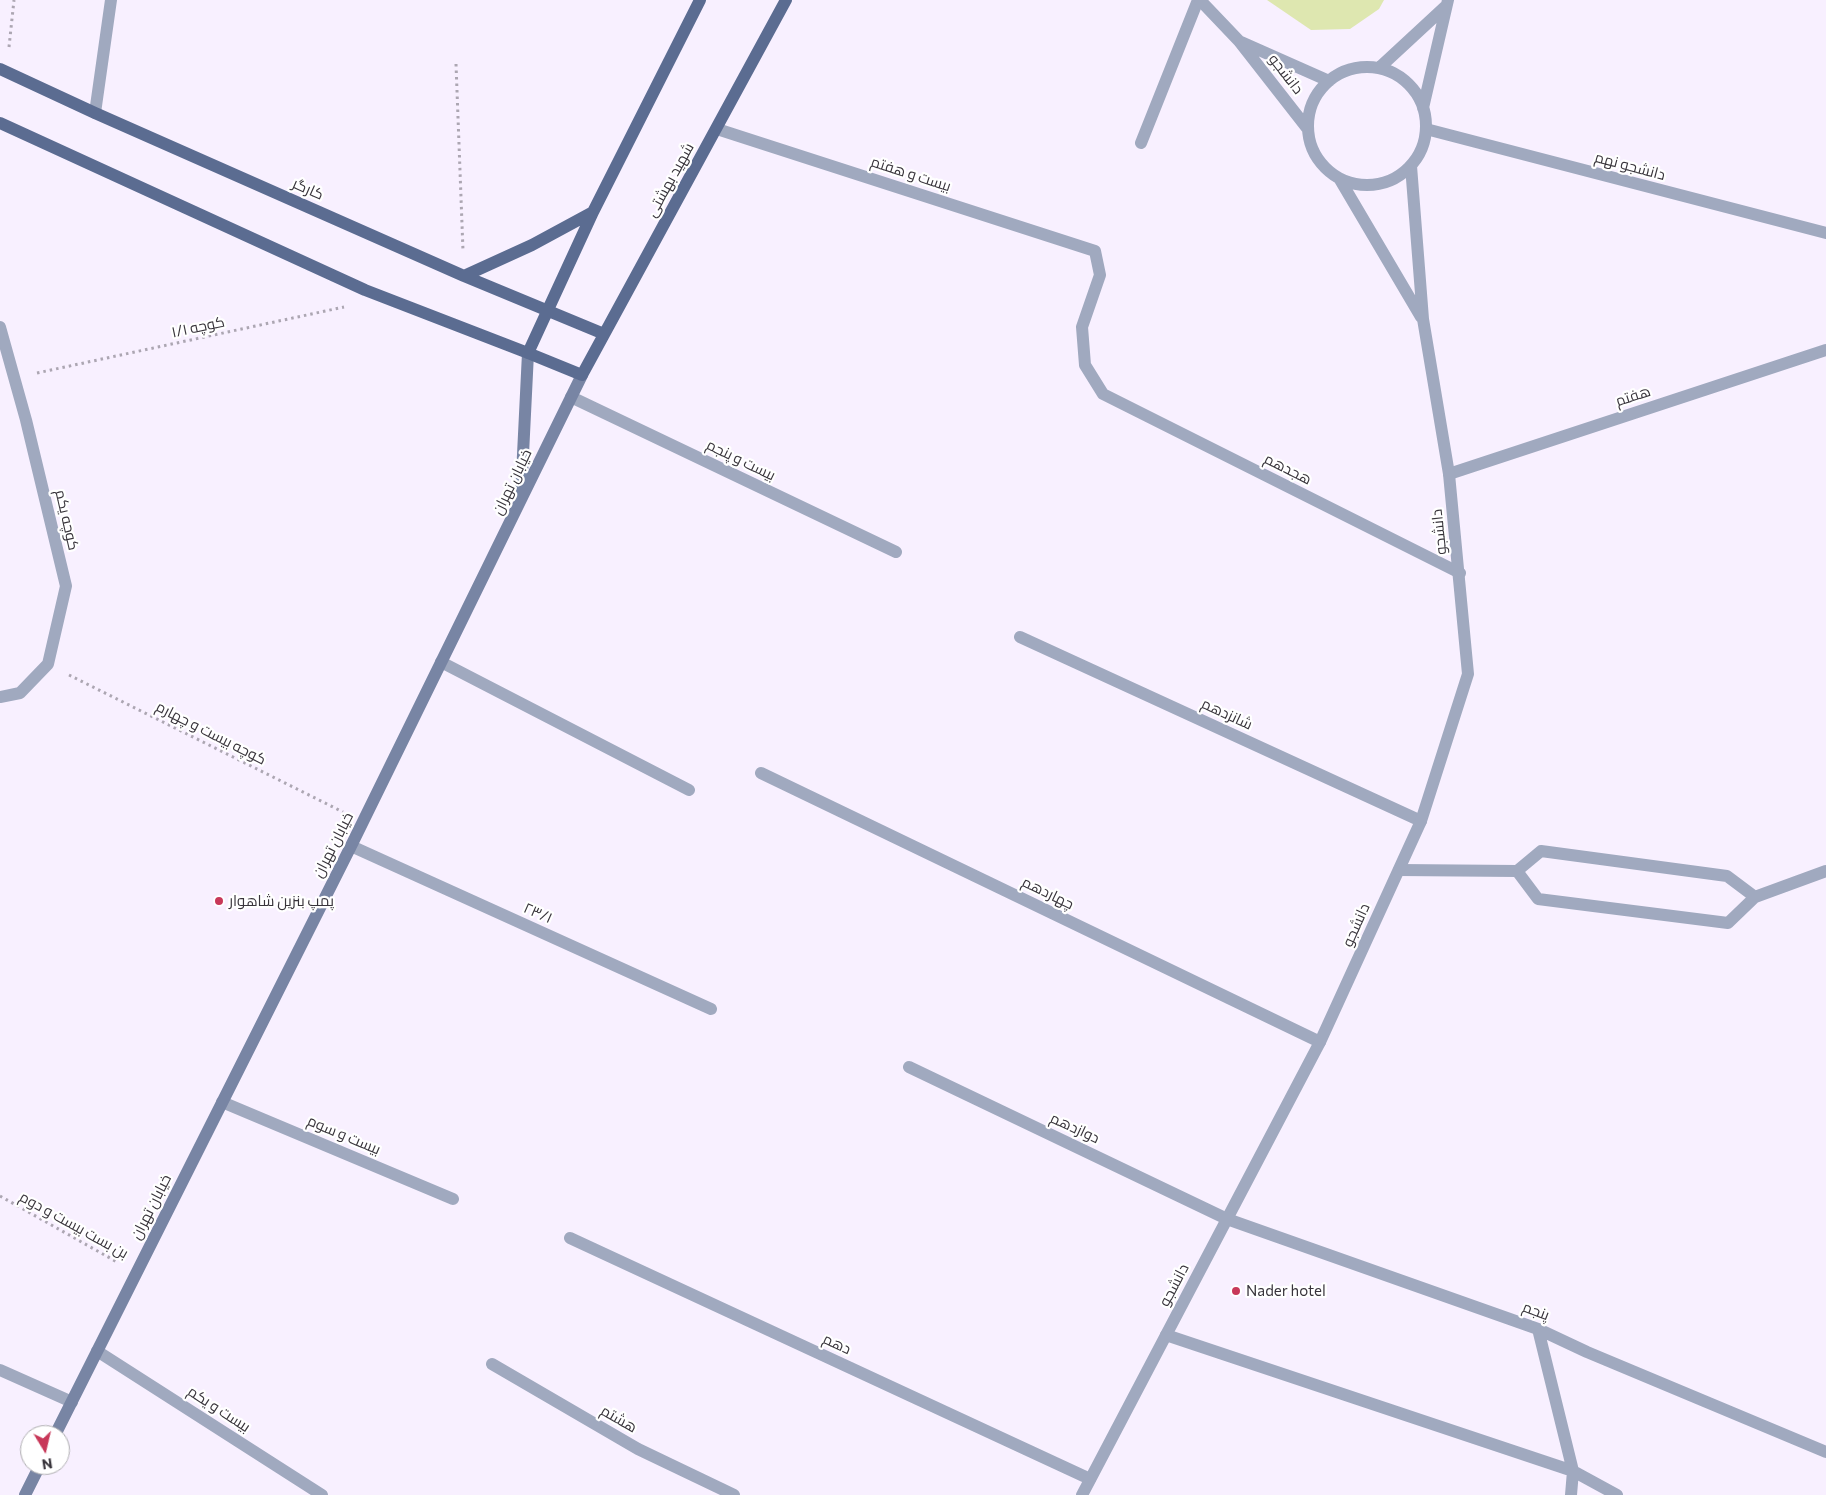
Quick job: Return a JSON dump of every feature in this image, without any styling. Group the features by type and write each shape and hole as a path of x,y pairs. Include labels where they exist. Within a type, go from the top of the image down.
{"main road":[{"path":"520,500 528,353 593,212 700,0"},
{"name":"شهید بهشتی","path":"582,375 786,0"},
{"name":"کارگر","path":"3,70 95,113 464,276 604,334"},
{"path":"0,123 365,290 582,375"},
{"path":"464,276 532,245 593,212"},
{"name":"خیابان تهران","path":"61,1425 363,822 582,375"},
{"path":"25,1495 35,1475"}],"street":[{"path":"95,113 111,0"},
{"path":"1141,143 1199,0"},
{"name":"دانشجو","path":"1199,0 1239,40 1307,128"},
{"path":"1379,68 1447,3"},
{"path":"1424,108 1413,88 1396,75 1379,68 1368,67 1341,73 1330,81 1317,95 1309,113 1307,128 1313,151 1324,166 1339,178 1357,184 1383,183 1411,166 1422,149 1426,129 1424,108 1447,3"},
{"name":"دانشجو","path":"1239,40 1330,81"},
{"name":"بیست و هفتم","path":"717,129 1095,251 1100,275 1082,327 1086,365 1102,394"},
{"name":"دانشجو نهم","path":"1426,129 1826,234"},
{"name":"دانشجو","path":"1082,1495 1320,1042 1421,821 1468,674 1460,573 1449,474 1423,319 1411,166"},
{"name":"دانشجو","path":"1339,178 1423,319"},
{"name":"کوچه یکم","path":"0,326 26,420 66,586 48,664"},
{"name":"هفتم","path":"1449,474 1826,350"},
{"name":"هجدهم","path":"1102,394 1460,573"},
{"name":"بیست و پنجم","path":"571,397 896,552"},
{"name":"شانزدهم","path":"1020,637 1421,821"},
{"path":"441,662 689,790"},
{"path":"0,697 20,692 48,664"},
{"name":"چهاردهم","path":"761,774 1320,1042"},
{"name":"۲۳/۱","path":"351,846 711,1009"},
{"path":"1398,870 1517,871 1541,851 1726,876 1755,896"},
{"path":"1517,871 1538,898 1728,923 1755,896 1826,871"},
{"name":"دوازدهم","path":"909,1067 1227,1219"},
{"name":"بیست و سوم","path":"222,1102 453,1199"},
{"name":"پنجم","path":"1227,1219 1538,1329 1587,1352 1826,1452"},
{"name":"دهم","path":"570,1238 1090,1479"},
{"path":"1538,1329 1573,1471 1571,1495"},
{"path":"1166,1336 1573,1471 1617,1495"},
{"name":"بیست و یکم","path":"97,1351 322,1495"},
{"name":"هشتم","path":"492,1364 638,1449 734,1495"},
{"path":"0,1370 72,1402"}],"path":[{"path":"3,70 14,0"},
{"path":"456,64 464,276"},
{"name":"کوچه ۱/۱","path":"15,378 386,298"},
{"name":"کوچه بیست و چهارم","path":"48,664 363,822"},
{"name":"بن بست بیست و دوم","path":"0,1196 136,1273"}],"green space":[{"path":"1267,0 1384,0 1379,9 1350,29 1311,30"}],"place":[{"name":"پمپ بنزین شاهوار","path":"219,901"},
{"name":"Nader hotel","path":"1236,1291"}]}
